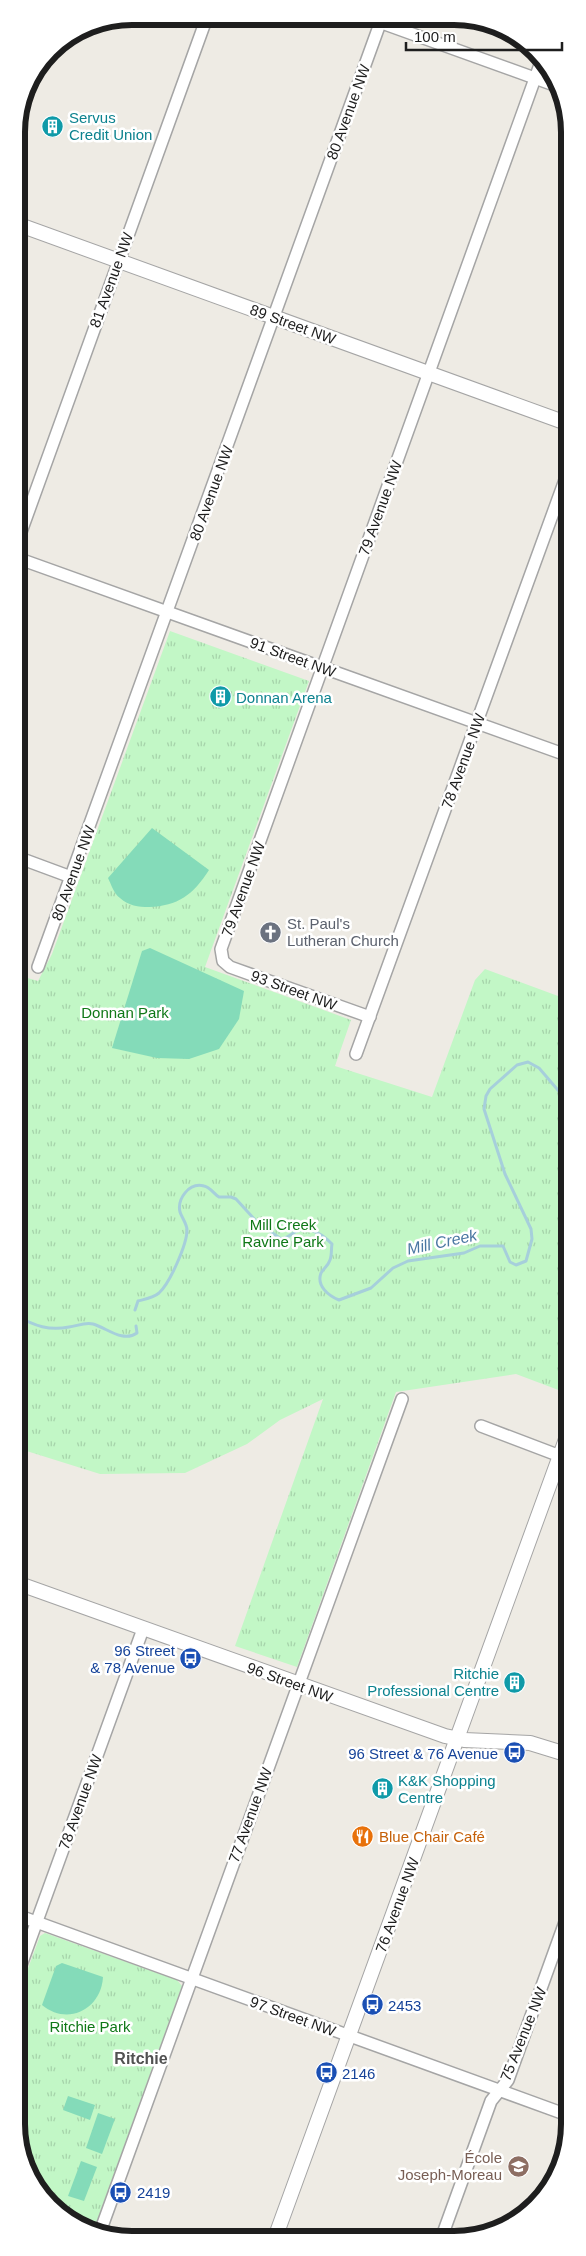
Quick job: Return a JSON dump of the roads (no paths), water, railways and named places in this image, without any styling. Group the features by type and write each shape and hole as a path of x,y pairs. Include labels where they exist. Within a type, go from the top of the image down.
{"street":[{"name":"81 Avenue NW","path":"25,521 204,25"},
{"name":"80 Avenue NW","path":"38,967 380,25"},
{"path":"395,25 549,83"},
{"name":"79 Avenue NW","path":"222,957 222,946 539,67"},
{"name":"89 Street NW","path":"25,227 561,421"},
{"name":"78 Avenue NW","path":"356,1054 561,491"},
{"name":"91 Street NW","path":"25,561 561,753"},
{"path":"25,860 72,877"},
{"name":"93 Street NW","path":"222,957 230,967 370,1017"},
{"name":"77 Avenue NW","path":"102,2226 297,1684 402,1399"},
{"path":"481,1426 560,1456"},
{"name":"76 Avenue NW","path":"279,2231 560,1456"},
{"name":"96 Street NW","path":"25,1586 376,1713 457,1739 530,1743 561,1753"},
{"name":"78 Avenue NW","path":"25,1954 143,1629"},
{"name":"97 Street NW","path":"25,1918 561,2113"},
{"name":"75 Avenue NW","path":"443,2231 491,2101 508,2080 561,1933"}],"waterway":[{"name":"Mill Creek","path":"135,1310 138,1301 159,1293 173,1272 181,1253 187,1230 180,1212 180,1202 189,1189 199,1185 208,1188 219,1197 236,1199 257,1222 281,1239 300,1230 310,1230 320,1234 332,1244 330,1260 321,1273 320,1282 324,1290 339,1300 371,1288 393,1268 408,1261 464,1253 480,1246 503,1246 510,1262 516,1265 526,1261 532,1239 531,1229 505,1174 484,1109 486,1096 490,1089 517,1065 528,1062 539,1068 561,1094"},
{"name":"Mill Creek","path":"25,1320 49,1328 93,1324 121,1336 132,1336 137,1333 136,1326"}],"place":[{"name":"Servus Credit Union","path":"53,126"},
{"name":"Donnan Arena","path":"220,697"},
{"name":"St. Paul's Lutheran Church","path":"271,932"},
{"name":"96 Street & 78 Avenue","path":"191,1659"},
{"name":"Ritchie Professional Centre","path":"515,1682"},
{"name":"96 Street & 76 Avenue","path":"514,1753"},
{"name":"K&K Shopping Centre","path":"382,1789"},
{"name":"Blue Chair Café","path":"363,1836"},
{"name":"2453","path":"372,2005"},
{"name":"2146","path":"326,2073"},
{"name":"École Joseph-Moreau","path":"518,2166"},
{"name":"2419","path":"121,2192"}],"district":[{"name":"Ritchie","path":"141,2058"}],"park label":[{"name":"Donnan Park","path":"125,1012"},
{"name":"Mill Creek Ravine Park","path":"283,1232"},
{"name":"Ritchie Park","path":"90,2026"}]}
